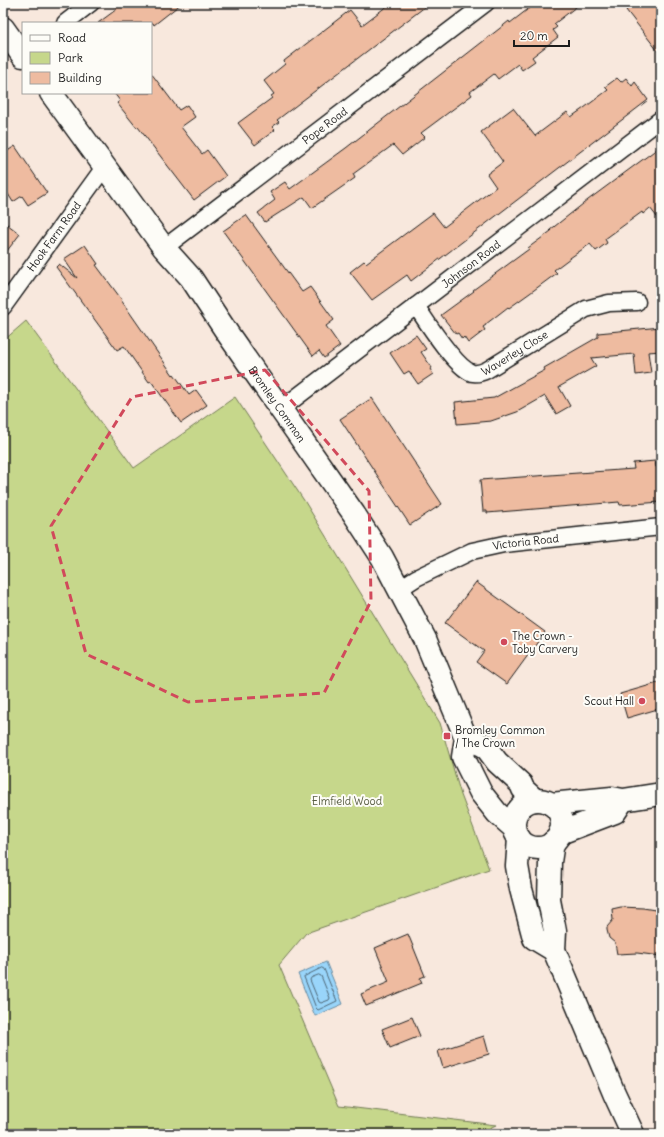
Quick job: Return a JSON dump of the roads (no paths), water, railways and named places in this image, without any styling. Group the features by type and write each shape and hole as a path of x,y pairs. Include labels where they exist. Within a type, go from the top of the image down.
{"main road":[{"path":"3,28 22,54"},
{"name":"Bromley Common","path":"52,94 164,248 191,278 382,557 425,639 466,738"},
{"path":"623,800 615,812 556,837 547,846 540,848 524,844 481,793 463,757 466,738 485,746 497,762 521,784 523,789 557,810 560,816 561,823 556,837 550,862 549,900 555,931 554,950 614,1093 633,1134"},
{"path":"554,950 534,938 521,889 516,833 516,815 520,808 525,804 543,802 612,798 623,800 661,794"}],"street":[{"path":"66,22 91,3"},
{"name":"Pope Road","path":"164,248 486,3"},
{"name":"Johnson Road","path":"281,409 661,119"},
{"name":"Hook Farm Road","path":"3,307 105,166"},
{"name":"Waverley Close","path":"416,306 455,360 471,372 477,373 487,370 586,309 609,303 637,302"},
{"name":"Victoria Road","path":"399,589 416,578 472,551 504,544 661,527"}],"water":[{"path":"326,962 343,1004 315,1016 298,974"}],"place":[{"name":"The Crown - Toby Carvery","path":"504,642"},
{"name":"Scout Hall","path":"642,701"},
{"name":"Bromley Common / The Crown","path":"447,736"}],"park label":[{"name":"Elmfield Wood","path":"347,801"}]}
